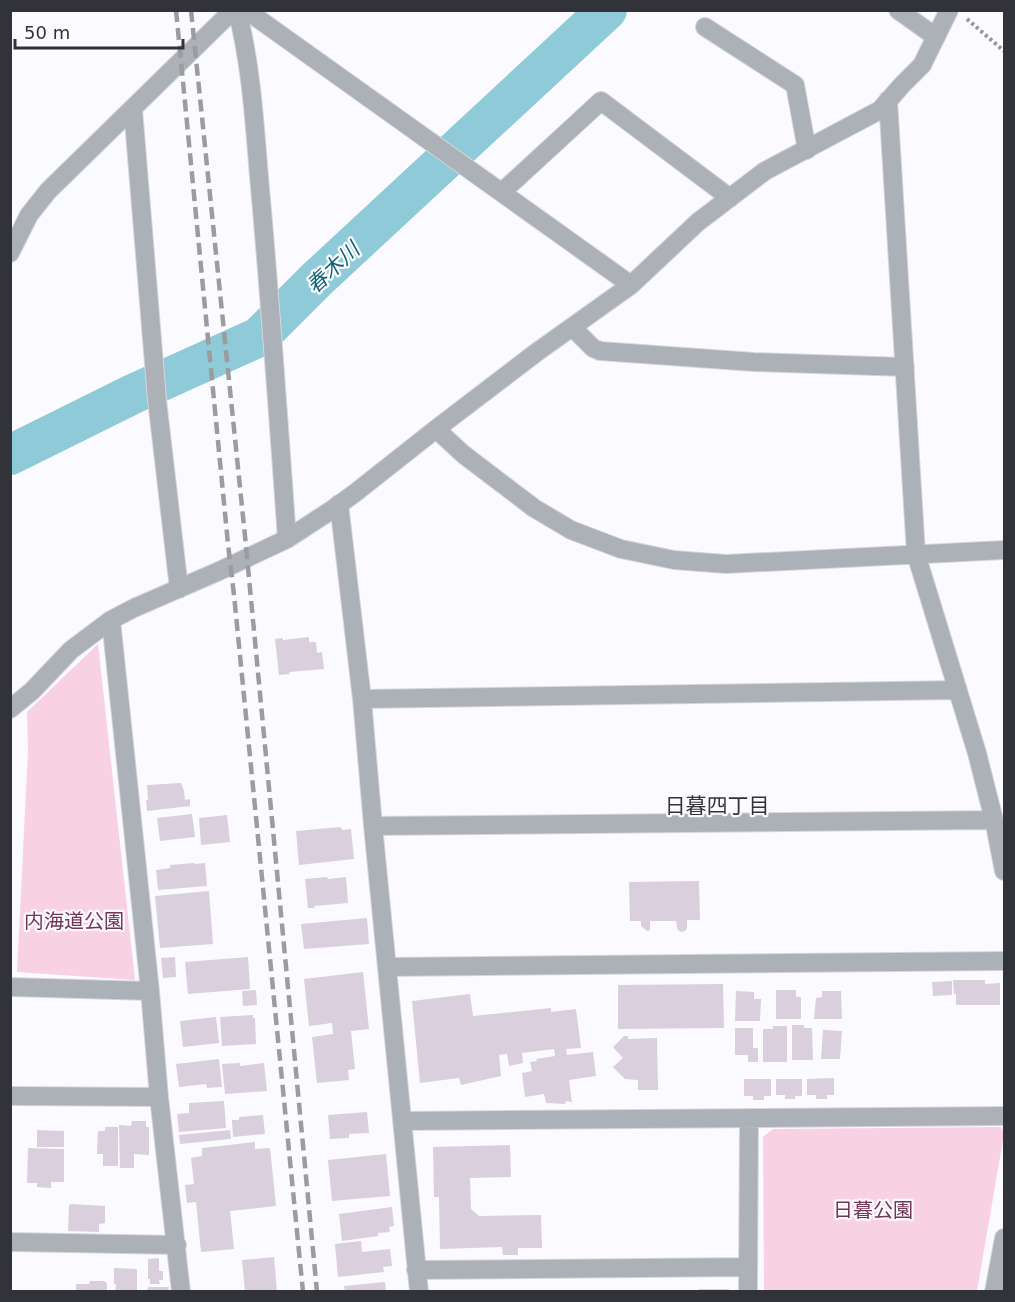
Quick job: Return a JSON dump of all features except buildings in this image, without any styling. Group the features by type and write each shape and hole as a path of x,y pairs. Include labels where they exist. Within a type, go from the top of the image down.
{"street":[{"path":"246,10 631,285"},
{"path":"898,10 936,37"},
{"path":"10,254 29,215 48,191 133,109 226,13 242,29 251,85 271,303 286,539"},
{"path":"10,721 11,709 32,691 71,650 111,621 134,608 286,539 339,504 537,352 631,285 698,222 765,171 880,110 922,65 936,37 956,13"},
{"path":"705,27 795,85 807,150"},
{"path":"888,100 916,554 977,753 1005,871"},
{"path":"502,192 601,101 730,198"},
{"path":"133,109 157,400 179,589"},
{"path":"572,327 593,348 600,351 754,362 905,368"},
{"path":"436,429 463,454 534,508 571,530 621,549 674,560 726,564 1005,550"},
{"path":"339,504 362,699 419,1292"},
{"path":"111,621 159,1097 182,1292"},
{"path":"362,699 958,690"},
{"path":"373,826 994,820"},
{"path":"387,967 1005,961"},
{"path":"10,987 150,991"},
{"path":"10,1096 159,1097"},
{"path":"402,1120 1005,1116"},
{"path":"748,1292 749,1118"},
{"path":"994,1292 1005,1238"},
{"path":"10,1242 177,1245"},
{"path":"416,1270 748,1267"}],"path":[{"path":"956,13 1005,51"}],"green space":[{"name":"内海道公園","path":"98,644 135,980 17,972 28,751 27,712"},
{"name":"日暮公園","path":"1001,1127 1004,1134 977,1291 764,1291 763,1137 773,1129"}],"waterway":[{"name":"春木川","path":"10,455 133,394 259,337 316,280 607,10"}],"railway":[{"path":"176,10 303,1292"},
{"path":"191,10 245,536 317,1292"}],"district":[{"name":"日暮四丁目","path":"717,806"}]}
